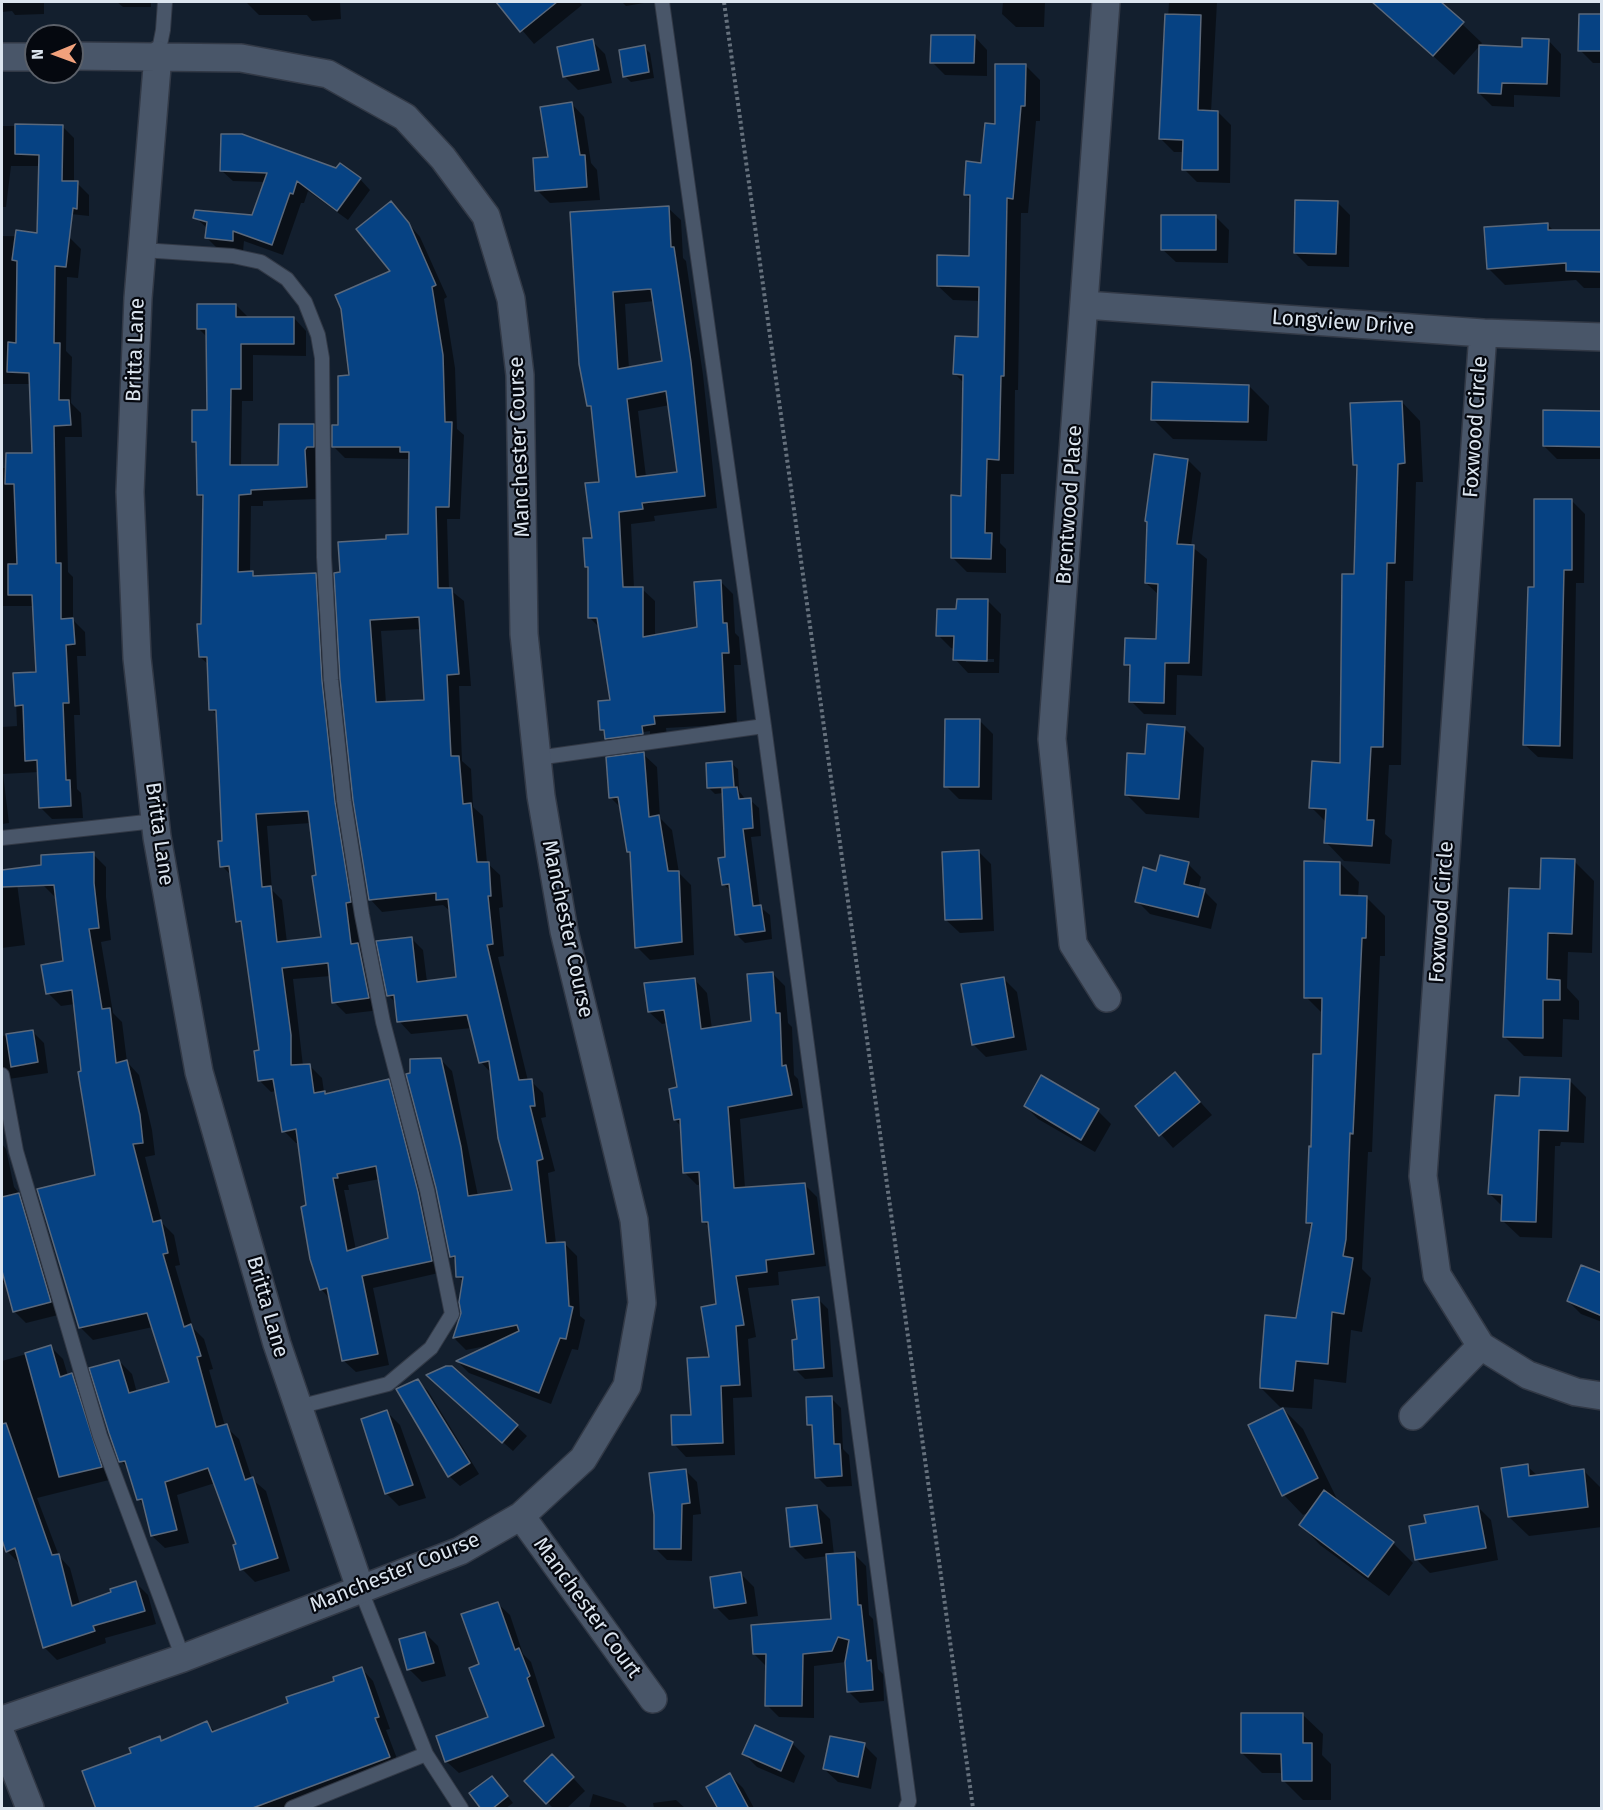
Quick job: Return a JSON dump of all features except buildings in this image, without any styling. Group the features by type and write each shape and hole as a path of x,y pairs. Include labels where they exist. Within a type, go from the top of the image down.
{"street":[{"name":"Brentwood Place","path":"1106,2 1052,739 1073,944 1107,998"},
{"name":"Manchester Course","path":"2,1720 183,1658 460,1551 521,1516 583,1459 627,1386 642,1303 634,1220 564,931 541,796 524,634 520,375 511,299 486,216 443,158 405,117 328,74 241,58 158,55 84,56"},
{"name":"Britta Lane","path":"158,55 142,250 130,492 137,658 155,821 199,1072 277,1344 360,1588"},
{"path":"2,57 24,57"},
{"name":"Longview Drive","path":"1085,305 1483,333 1602,338"},
{"name":"Foxwood Circle","path":"1483,333 1422,1176 1437,1275 1481,1346 1528,1375 1576,1392 1602,1396"},
{"path":"1413,1416 1481,1346"},
{"name":"Manchester Court","path":"521,1516 653,1699"},
{"path":"2,1737 30,1809"}],"lane":[{"path":"158,55 165,2"},
{"path":"662,2 764,726 909,1801 906,1809"},
{"path":"142,250 233,256 261,262 287,279 305,302 318,335 322,358 324,557 331,680 344,801 362,915 383,1022 427,1190 452,1314 431,1348 388,1384 298,1407"},
{"path":"537,758 764,726"},
{"path":"2,838 155,821"},
{"path":"2,1075 16,1151 100,1436 183,1658"},
{"path":"360,1588 426,1754 461,1809"},
{"path":"292,1809 426,1754"}],"path":[{"path":"724,2 973,1809"}]}
